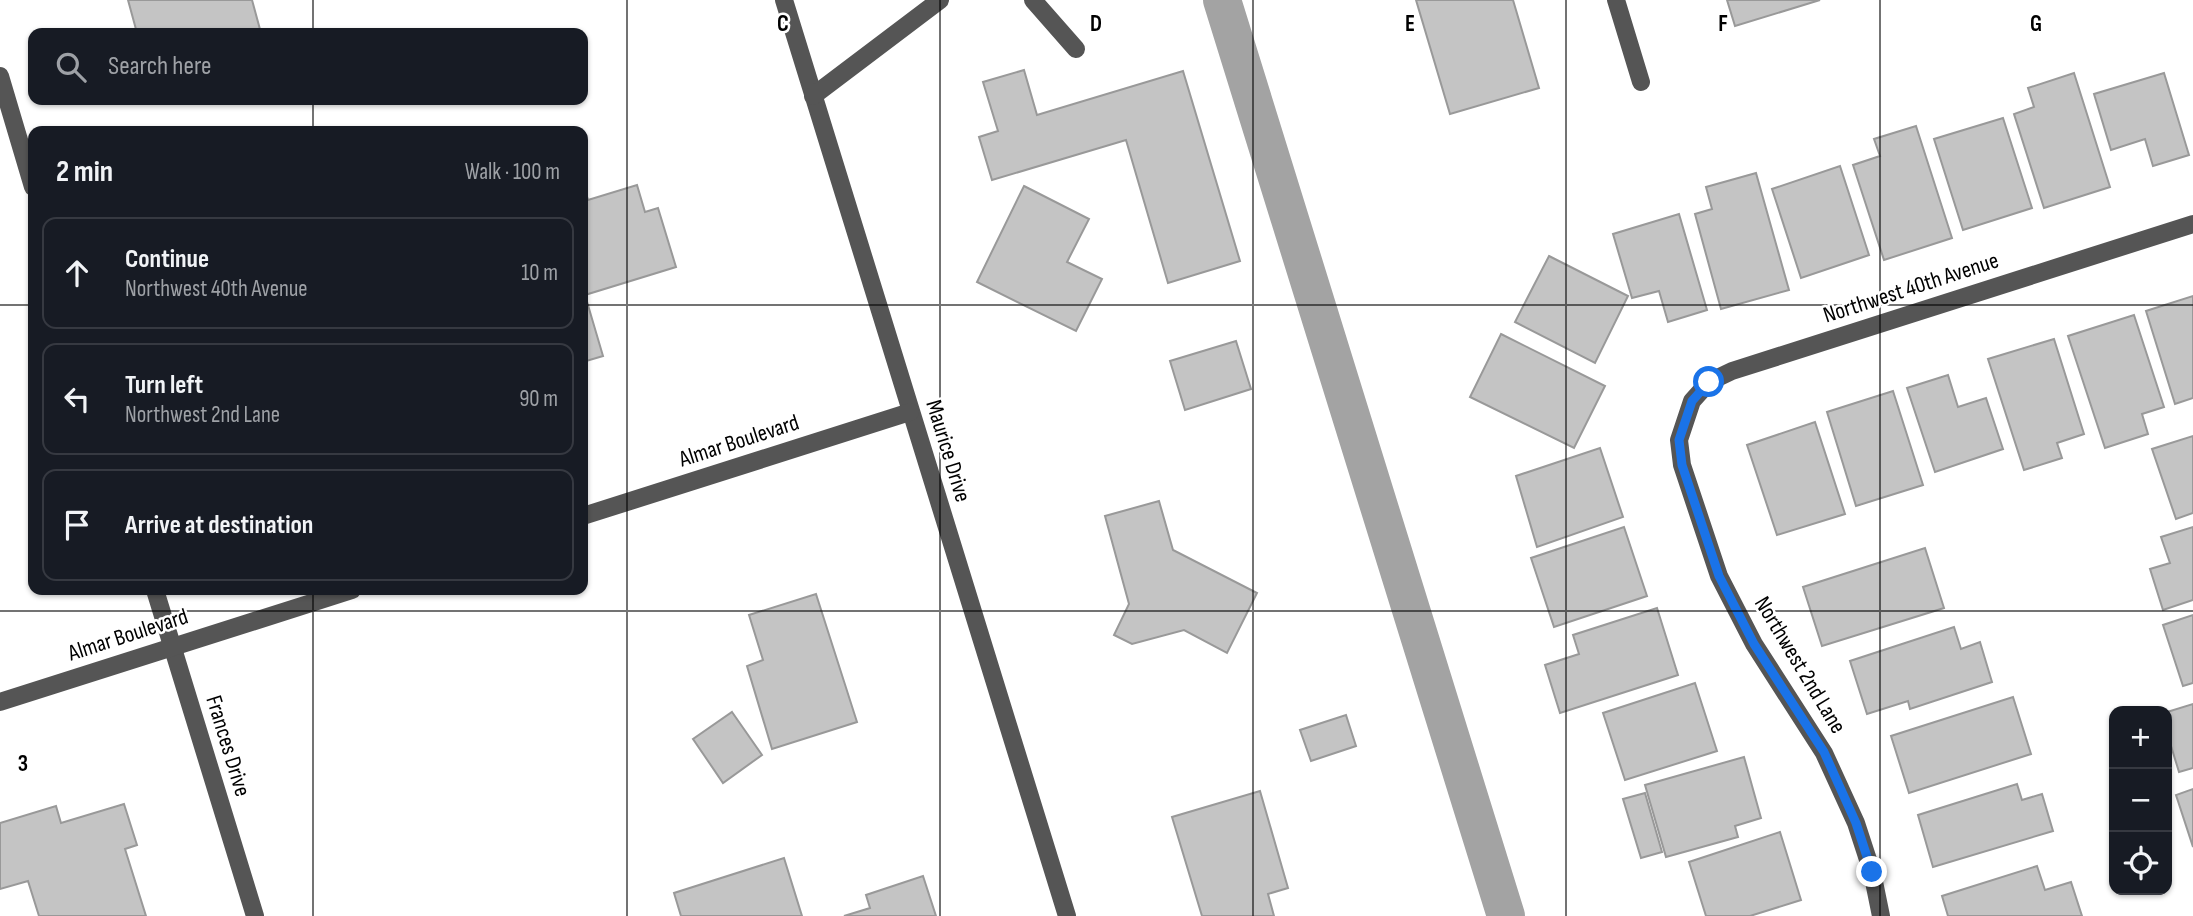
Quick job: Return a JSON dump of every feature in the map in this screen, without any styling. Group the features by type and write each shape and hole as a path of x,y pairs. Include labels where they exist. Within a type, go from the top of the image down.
{"street":[{"path":"813,96 940,0"},
{"path":"1033,0 1076,49"},
{"path":"1616,0 1641,82"},
{"name":"Maurice Drive","path":"786,1 910,412 1067,916"},
{"path":"0,76 28,170"},
{"name":"Northwest 40th Avenue","path":"1679,440 1692,401 1709,382 1732,371 2193,224"},
{"name":"Almar Boulevard","path":"588,514 910,412"},
{"name":"Northwest 2nd Lane","path":"1679,440 1682,465 1719,576 1754,644 1824,752 1856,823 1872,872 1881,916"},
{"name":"Frances Drive","path":"156,595 255,916"},
{"name":"Almar Boulevard","path":"0,702 336,595"}],"building":[{"path":"128,0 252,0 260,28 136,28"},
{"path":"1416,0 1513,0 1539,88 1450,114"},
{"path":"1727,0 1820,0 1735,26"},
{"path":"1024,70 1037,115 1183,71 1240,261 1168,283 1126,140 992,180 979,137 998,131 983,82"},
{"path":"2074,73 2110,187 2044,208 2014,114 2034,107 2028,88"},
{"path":"2164,73 2189,155 2153,166 2145,139 2111,150 2094,94"},
{"path":"2003,118 2032,208 1963,230 1934,139"},
{"path":"1916,126 1952,238 1884,260 1853,165 1880,156 1874,139"},
{"path":"1840,166 1869,255 1801,278 1772,189"},
{"path":"1756,173 1789,290 1721,309 1695,214 1712,209 1706,187"},
{"path":"637,185 645,212 658,208 676,267 588,294 588,200"},
{"path":"1024,186 1089,219 1067,262 1102,279 1076,331 977,282"},
{"path":"1679,214 1707,310 1668,322 1659,291 1632,298 1613,234"},
{"path":"1549,256 1628,296 1595,363 1515,322"},
{"path":"2193,296 2193,398 2175,404 2146,311"},
{"path":"588,305 603,356 588,360"},
{"path":"2134,315 2164,407 2142,414 2148,434 2105,448 2068,336"},
{"path":"1501,334 1605,386 1574,448 1470,397"},
{"path":"2054,339 2084,434 2057,443 2062,458 2024,470 1988,359"},
{"path":"1236,341 1251,389 1185,410 1170,361"},
{"path":"1948,375 1958,407 1986,398 2003,449 1935,472 1907,388"},
{"path":"1893,391 1923,485 1856,506 1827,412"},
{"path":"1815,422 1845,514 1777,535 1747,445"},
{"path":"2193,436 2193,513 2176,519 2152,449"},
{"path":"1600,448 1623,517 1537,547 1516,476"},
{"path":"1159,501 1173,550 1257,593 1227,653 1184,630 1132,644 1114,635 1129,604 1105,516"},
{"path":"1624,527 1647,596 1554,627 1531,558"},
{"path":"2193,527 2193,600 2163,610 2150,569 2170,563 2161,537"},
{"path":"1925,548 1944,608 1822,646 1803,587"},
{"path":"816,594 857,722 772,749 747,666 763,660 749,615"},
{"path":"1657,608 1678,675 1560,713 1545,665 1579,654 1573,635"},
{"path":"2193,615 2193,683 2183,686 2163,625"},
{"path":"1954,627 1961,649 1980,642 1992,682 1910,709 1908,701 1867,714 1850,661"},
{"path":"1695,683 1717,751 1625,780 1603,713"},
{"path":"2013,697 2031,754 1909,793 1891,736"},
{"path":"2193,704 2193,768 2179,772 2172,749 2172,710"},
{"path":"732,712 762,755 723,783 693,739"},
{"path":"1346,715 1356,746 1311,761 1300,730"},
{"path":"1744,757 1761,818 1735,826 1738,837 1666,857 1645,785"},
{"path":"2017,784 2022,800 2042,794 2053,831 1933,867 1918,815"},
{"path":"2193,789 2193,847 2176,795"},
{"path":"1260,791 1288,888 1268,894 1274,916 1202,916 1172,817"},
{"path":"1645,793 1662,852 1641,858 1623,799"},
{"path":"124,804 137,845 125,849 146,916 39,916 28,881 0,889 0,823 56,806 61,823"},
{"path":"1780,832 1801,900 1750,916 1706,916 1689,862"},
{"path":"784,858 802,916 681,916 674,893"},
{"path":"2037,866 2045,890 2071,882 2082,916 1948,916 1942,896"},
{"path":"923,876 936,916 844,916 870,908 866,895"}],"waterway":[{"path":"1222,0 1506,916"}],"route":[{"path":"1709,382 1692,401 1679,440 1682,465 1719,576 1754,644 1824,752 1856,823 1872,872"}]}
